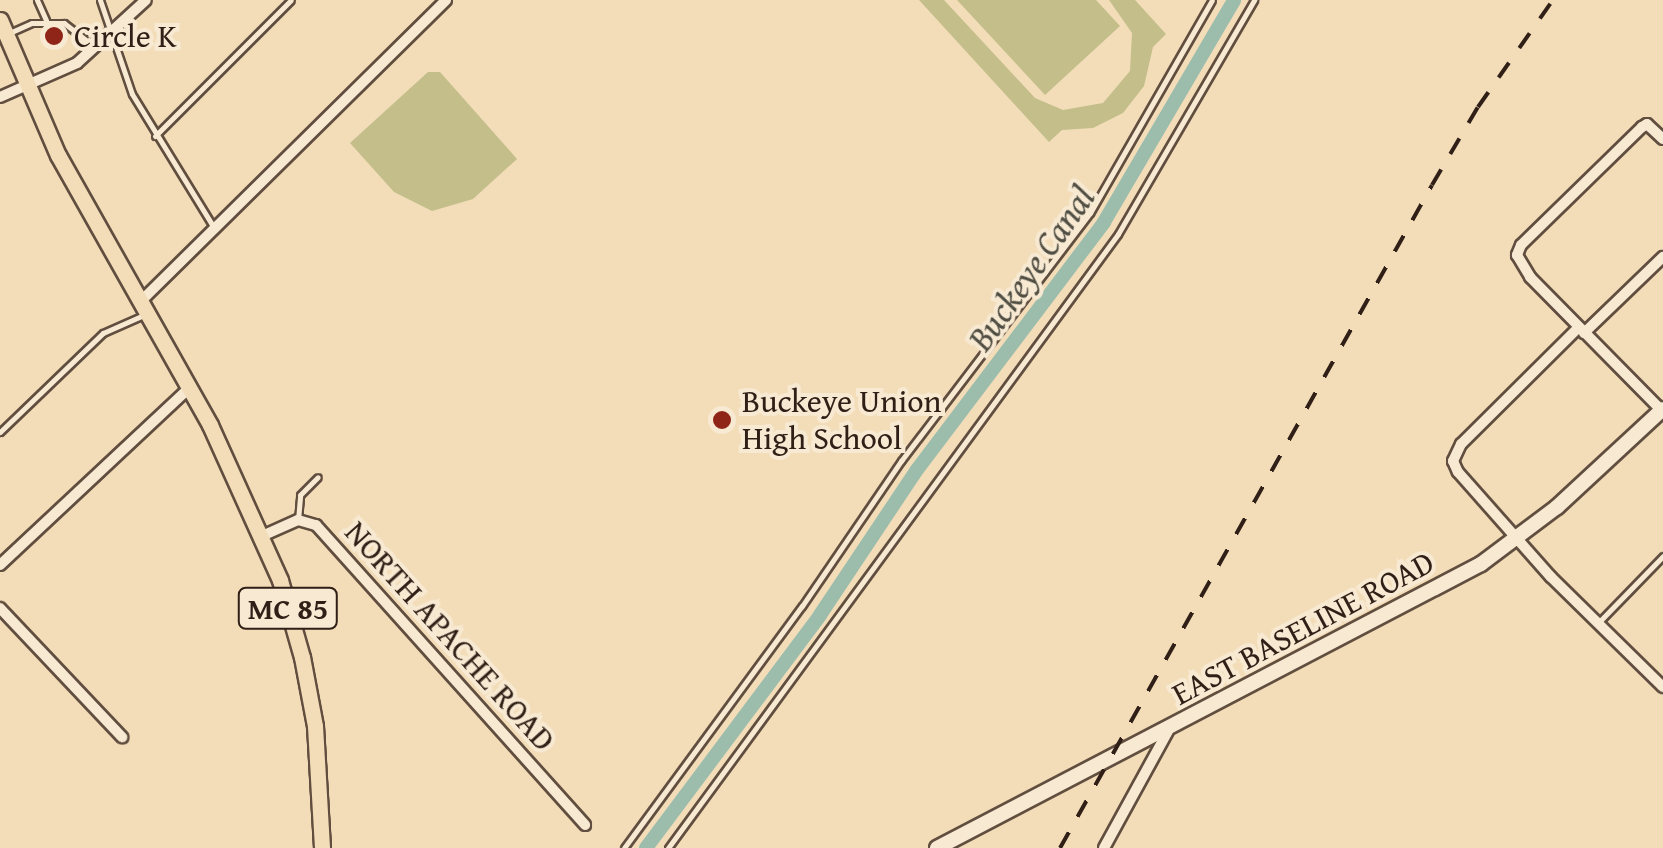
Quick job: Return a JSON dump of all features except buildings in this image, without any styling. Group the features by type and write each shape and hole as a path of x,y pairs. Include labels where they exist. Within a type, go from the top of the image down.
{"main road":[{"name":"MC 85","path":"3,27 58,155 190,387 262,536 302,657 314,726 322,848"},
{"name":"EAST BASELINE ROAD","path":"937,848 1459,577 1518,539 1662,410"}],"street":[{"path":"0,98 62,72 97,49 146,0"},
{"path":"146,307 215,228 446,0"},
{"path":"1662,410 1530,277 1517,254 1521,245 1648,124 1663,139"},
{"path":"1663,256 1461,444 1453,460 1458,472 1518,539 1663,687"},
{"path":"0,565 190,387"},
{"name":"NORTH APACHE ROAD","path":"262,536 298,520 316,525 585,825"},
{"path":"0,608 122,737"},
{"path":"1104,848 1168,730"}],"lane":[{"path":"37,0 46,20"},
{"path":"100,0 132,94 215,228"},
{"path":"155,136 291,0"},
{"path":"624,848 802,606 901,461 1090,213 1212,0"},
{"path":"668,848 1118,234 1254,0"},
{"path":"3,27 46,20 73,27 97,49"},
{"path":"0,432 103,334 146,307"},
{"path":"298,520 300,496 318,477"},
{"path":"1598,624 1663,556"}],"shaded area":[{"path":"919,0 944,0 1035,98 1063,110 1103,103 1130,71 1132,33 1109,0 1135,0 1166,34 1153,47 1144,86 1123,113 1093,128 1062,130 1049,142"},
{"path":"957,0 1096,0 1120,26 1045,95"},
{"path":"428,72 440,72 517,159 473,199 432,211 394,192 350,143"}],"waterway":[{"name":"Buckeye Canal","path":"646,848 820,615 916,471 1104,222 1234,0"}],"railway":[{"path":"1060,848 1432,185 1478,107 1553,0"}],"place":[{"name":"Circle K","path":"54,36"},
{"name":"Buckeye Union High School","path":"722,420"}]}
